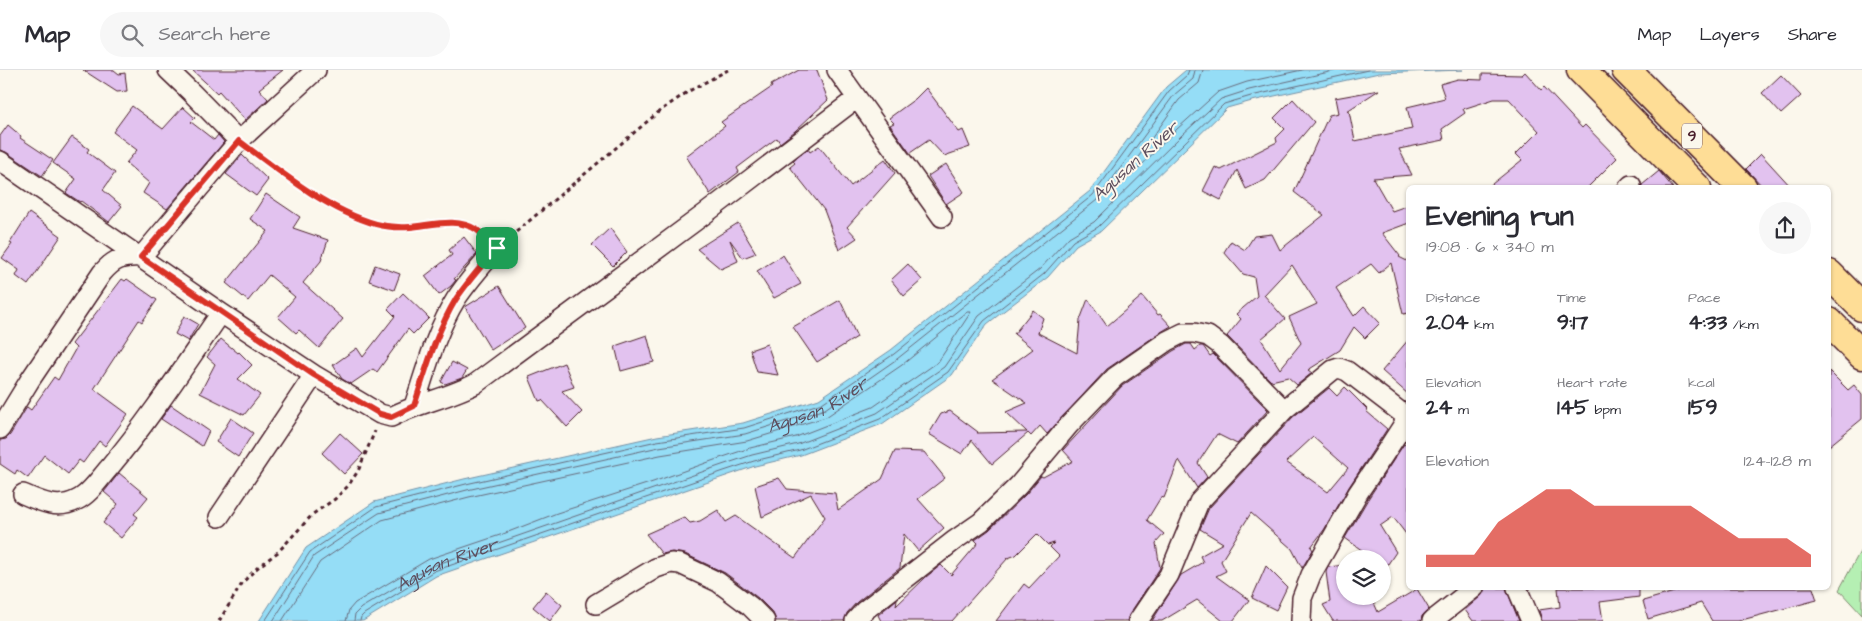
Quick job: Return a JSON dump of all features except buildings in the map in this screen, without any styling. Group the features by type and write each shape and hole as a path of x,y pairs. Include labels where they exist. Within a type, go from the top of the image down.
{"highway":[{"name":"9","path":"1581,70 1694,185"},
{"name":"9","path":"1634,78 1740,185"},
{"path":"1831,276 1862,307"},
{"path":"1831,324 1862,355"}],"street":[{"path":"168,70 239,141"},
{"path":"141,257 239,141 316,70"},
{"path":"837,70 942,217"},
{"path":"0,161 314,375 380,414 391,417 414,406 462,391 475,384 706,213 857,98"},
{"path":"414,406 442,328 456,300 497,248"},
{"path":"0,429 30,380 102,274 112,263 127,256 141,257"},
{"path":"23,494 46,504 64,505 79,500 94,486 133,439 221,313"},
{"path":"855,621 864,611 955,540 982,522 1018,486 1069,425 1115,377 1167,341 1183,333 1208,336 1220,345 1284,410"},
{"path":"1138,621 1169,575 1199,502 1284,410 1333,370 1339,368 1347,371 1406,415"},
{"path":"219,517 314,375"},
{"path":"1301,621 1302,598 1311,575 1358,493 1384,456 1406,419"},
{"path":"596,604 656,568 671,563 680,564 718,582 750,606 765,621"},
{"path":"1432,621 1471,590"},
{"path":"1518,590 1531,621"}],"path":[{"path":"239,141 298,184 358,217 392,228 451,222 462,224 477,230 497,248 661,110 689,91 728,70"},
{"path":"219,621 243,582 257,568 278,552 313,514 335,499 348,486 365,456 380,414"}],"green space":[{"path":"1862,548 1862,615 1839,590"}],"water":[{"name":"Agusan River","path":"1186,70 1463,70 1379,73 1227,108 1101,231 1076,245 1048,277 987,324 952,375 882,424 801,455 755,466 436,576 363,621 259,621 306,548 374,502 464,479 657,436 743,423 819,399 891,350 1090,191 1166,87"}],"route":[{"path":"239,141 298,184 358,217 392,228 409,228 451,222 462,224 477,230 497,248 456,300 430,358 414,406 391,417 380,414 314,375 141,257 239,141"}]}
